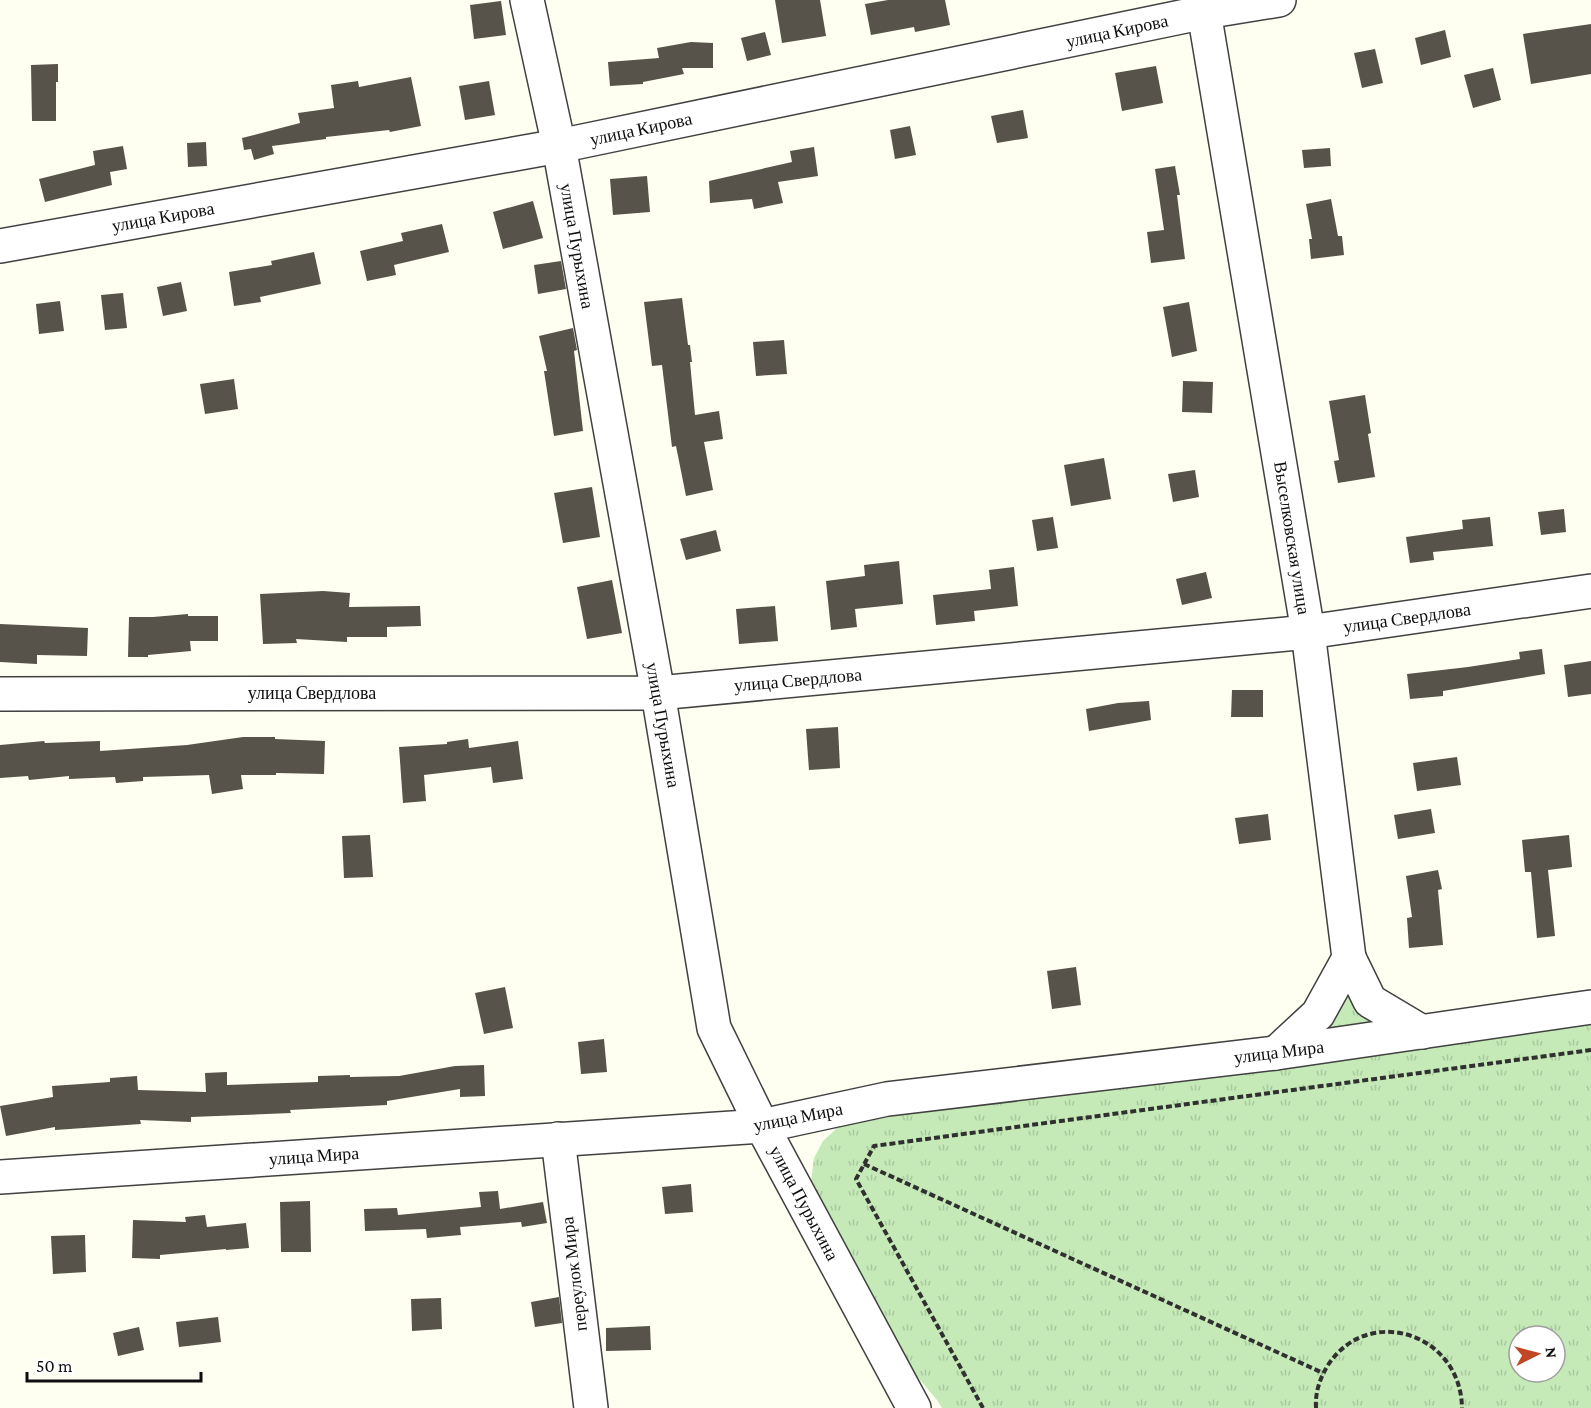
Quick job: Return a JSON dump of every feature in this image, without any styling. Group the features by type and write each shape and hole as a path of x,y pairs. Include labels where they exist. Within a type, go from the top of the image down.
{"street":[{"name":"улица Пурыхина","path":"527,0 559,146 657,693 714,1028 762,1126 914,1408"},
{"name":"улица Кирова","path":"0,246 559,146 1203,6 1279,0"},
{"name":"Выселковская улица","path":"1203,6 1308,632 1349,958 1370,1001 1422,1032"},
{"name":"улица Свердлова","path":"0,694 657,693 1308,632 1591,591"},
{"path":"1276,1053 1318,1014 1349,958"},
{"name":"улица Мира","path":"0,1177 762,1126 887,1099 1276,1053 1591,1006"},
{"name":"переулок Мира","path":"558,1139 591,1408"}],"path":[{"path":"983,1408 856,1179 874,1146 1591,1050"},
{"path":"864,1164 1323,1372"},
{"path":"1316,1408 1318,1386 1323,1372 1333,1358 1360,1338 1376,1333 1393,1332 1410,1335 1426,1342 1439,1352 1450,1365 1458,1380 1462,1408"}],"green space":[{"path":"1348,992 1376,1022 1323,1031"},
{"path":"1591,1016 1591,1408 942,1408 909,1367 817,1202 811,1182 814,1158 823,1141 837,1128 866,1119"}],"building":[{"path":"775,0 820,0 826,36 782,43"},
{"path":"888,0 945,0 950,25 915,32 914,27 871,35 865,4"},
{"path":"501,1 506,35 474,39 470,5"},
{"path":"1591,24 1591,74 1531,84 1523,34"},
{"path":"1445,30 1451,57 1421,65 1415,38"},
{"path":"765,32 771,55 747,61 741,38"},
{"path":"691,42 713,43 713,68 682,68 684,74 643,82 643,84 610,86 608,62 659,58 657,48"},
{"path":"1375,49 1383,83 1362,88 1354,53"},
{"path":"58,64 56,121 32,121 31,65"},
{"path":"1156,66 1163,103 1122,111 1115,73"},
{"path":"1493,68 1501,100 1473,108 1464,75"},
{"path":"411,77 421,126 390,132 389,130 326,137 326,139 272,146 274,154 254,160 251,149 244,150 242,138 300,123 298,113 334,108 331,85 358,81 359,87"},
{"path":"489,81 495,115 465,120 459,86"},
{"path":"1023,110 1028,138 997,143 991,116"},
{"path":"910,126 916,155 895,159 890,130"},
{"path":"206,142 207,166 188,167 187,143"},
{"path":"123,146 127,169 110,172 112,185 45,202 39,179 95,165 93,151"},
{"path":"814,147 818,176 778,182 783,203 754,209 752,199 710,203 709,181 792,162 790,151"},
{"path":"1330,148 1331,166 1304,168 1302,150"},
{"path":"1175,166 1180,195 1177,195 1185,259 1151,263 1147,232 1164,230 1155,169"},
{"path":"647,176 650,212 613,215 610,179"},
{"path":"1331,199 1338,236 1342,236 1344,255 1311,259 1309,239 1312,239 1306,204"},
{"path":"533,201 543,238 503,249 493,212"},
{"path":"442,224 449,252 394,265 396,275 367,281 360,251 403,241 401,233"},
{"path":"314,252 321,284 260,297 261,302 234,306 229,272 272,265 271,261"},
{"path":"561,261 566,289 538,294 534,265"},
{"path":"181,282 187,311 163,316 157,287"},
{"path":"123,293 127,328 105,330 101,295"},
{"path":"682,298 692,362 690,362 695,415 719,411 723,439 704,442 713,490 686,496 676,446 672,447 662,365 652,366 644,302"},
{"path":"60,301 64,331 39,334 36,304"},
{"path":"1189,302 1197,351 1172,357 1163,307"},
{"path":"573,328 577,350 574,351 583,431 554,436 544,371 547,371 539,336"},
{"path":"784,340 787,374 756,376 753,342"},
{"path":"234,379 238,409 205,414 200,384"},
{"path":"1183,381 1213,382 1212,413 1182,412"},
{"path":"1365,395 1375,477 1338,483 1334,461 1339,460 1329,401"},
{"path":"1104,458 1111,499 1071,506 1064,465"},
{"path":"1195,470 1199,497 1173,502 1168,474"},
{"path":"592,487 600,537 563,543 554,493"},
{"path":"1564,509 1566,532 1541,535 1538,512"},
{"path":"1053,517 1058,548 1037,551 1032,520"},
{"path":"1490,517 1493,546 1433,552 1434,560 1410,563 1406,537 1463,529 1462,520"},
{"path":"716,530 721,551 686,560 680,539"},
{"path":"899,561 903,604 855,609 857,627 831,630 826,581 865,576 864,565"},
{"path":"1014,567 1018,606 974,611 975,621 936,625 933,595 991,589 989,570"},
{"path":"1206,572 1212,598 1182,605 1176,579"},
{"path":"612,580 622,633 587,639 577,587"},
{"path":"323,591 350,593 349,607 420,606 421,626 387,627 387,637 347,637 347,642 296,639 297,643 263,644 260,594"},
{"path":"775,606 778,641 739,644 736,609"},
{"path":"188,614 188,616 218,616 218,641 190,641 191,651 148,655 148,657 128,657 129,617"},
{"path":"0,624 88,628 87,656 37,655 37,664 0,662"},
{"path":"1542,649 1545,674 1443,691 1443,696 1410,699 1407,674 1520,659 1519,652"},
{"path":"1591,661 1591,694 1568,697 1564,665"},
{"path":"1232,690 1263,690 1263,717 1231,717"},
{"path":"1149,701 1151,720 1089,731 1086,709 1118,703"},
{"path":"838,727 840,768 809,770 806,729"},
{"path":"243,737 325,741 324,774 241,775 243,789 212,794 209,775 143,777 143,781 116,783 115,777 69,779 69,776 29,780 28,776 0,778 0,745 44,741 45,743 100,741 100,751 187,745"},
{"path":"468,739 469,748 518,741 523,779 493,783 491,767 424,775 426,801 403,803 399,747 447,744 447,742"},
{"path":"1457,757 1461,785 1417,791 1413,763"},
{"path":"1431,809 1435,833 1398,839 1394,815"},
{"path":"1268,814 1271,840 1239,844 1235,818"},
{"path":"370,835 373,877 344,878 342,836"},
{"path":"1569,835 1572,867 1548,870 1555,936 1537,938 1531,872 1525,872 1522,840"},
{"path":"1438,870 1442,889 1438,890 1443,945 1409,948 1407,918 1412,917 1406,876"},
{"path":"1076,967 1081,1005 1052,1009 1047,971"},
{"path":"505,987 513,1028 484,1034 475,993"},
{"path":"604,1039 607,1072 581,1074 578,1042"},
{"path":"484,1065 485,1096 460,1097 460,1089 387,1101 387,1105 290,1110 291,1113 191,1117 191,1122 140,1120 141,1124 55,1130 55,1127 6,1136 0,1106 53,1097 52,1086 110,1082 110,1078 137,1076 138,1090 206,1092 205,1073 227,1072 227,1085 318,1082 318,1076 399,1076 455,1066"},
{"path":"691,1184 693,1212 665,1214 662,1187"},
{"path":"498,1191 500,1209 543,1202 547,1223 522,1227 521,1222 460,1227 461,1235 427,1238 426,1229 365,1231 364,1209 397,1208 398,1215 481,1207 479,1192"},
{"path":"310,1201 311,1252 281,1252 280,1202"},
{"path":"205,1215 207,1227 246,1223 249,1248 160,1255 160,1259 132,1258 133,1220 186,1222 185,1217"},
{"path":"85,1235 86,1272 53,1274 51,1236"},
{"path":"559,1297 562,1323 535,1327 531,1302"},
{"path":"441,1298 442,1329 412,1331 411,1299"},
{"path":"218,1317 221,1342 179,1347 176,1322"},
{"path":"650,1326 651,1350 606,1351 606,1328"},
{"path":"139,1327 144,1350 118,1356 113,1333"}]}
